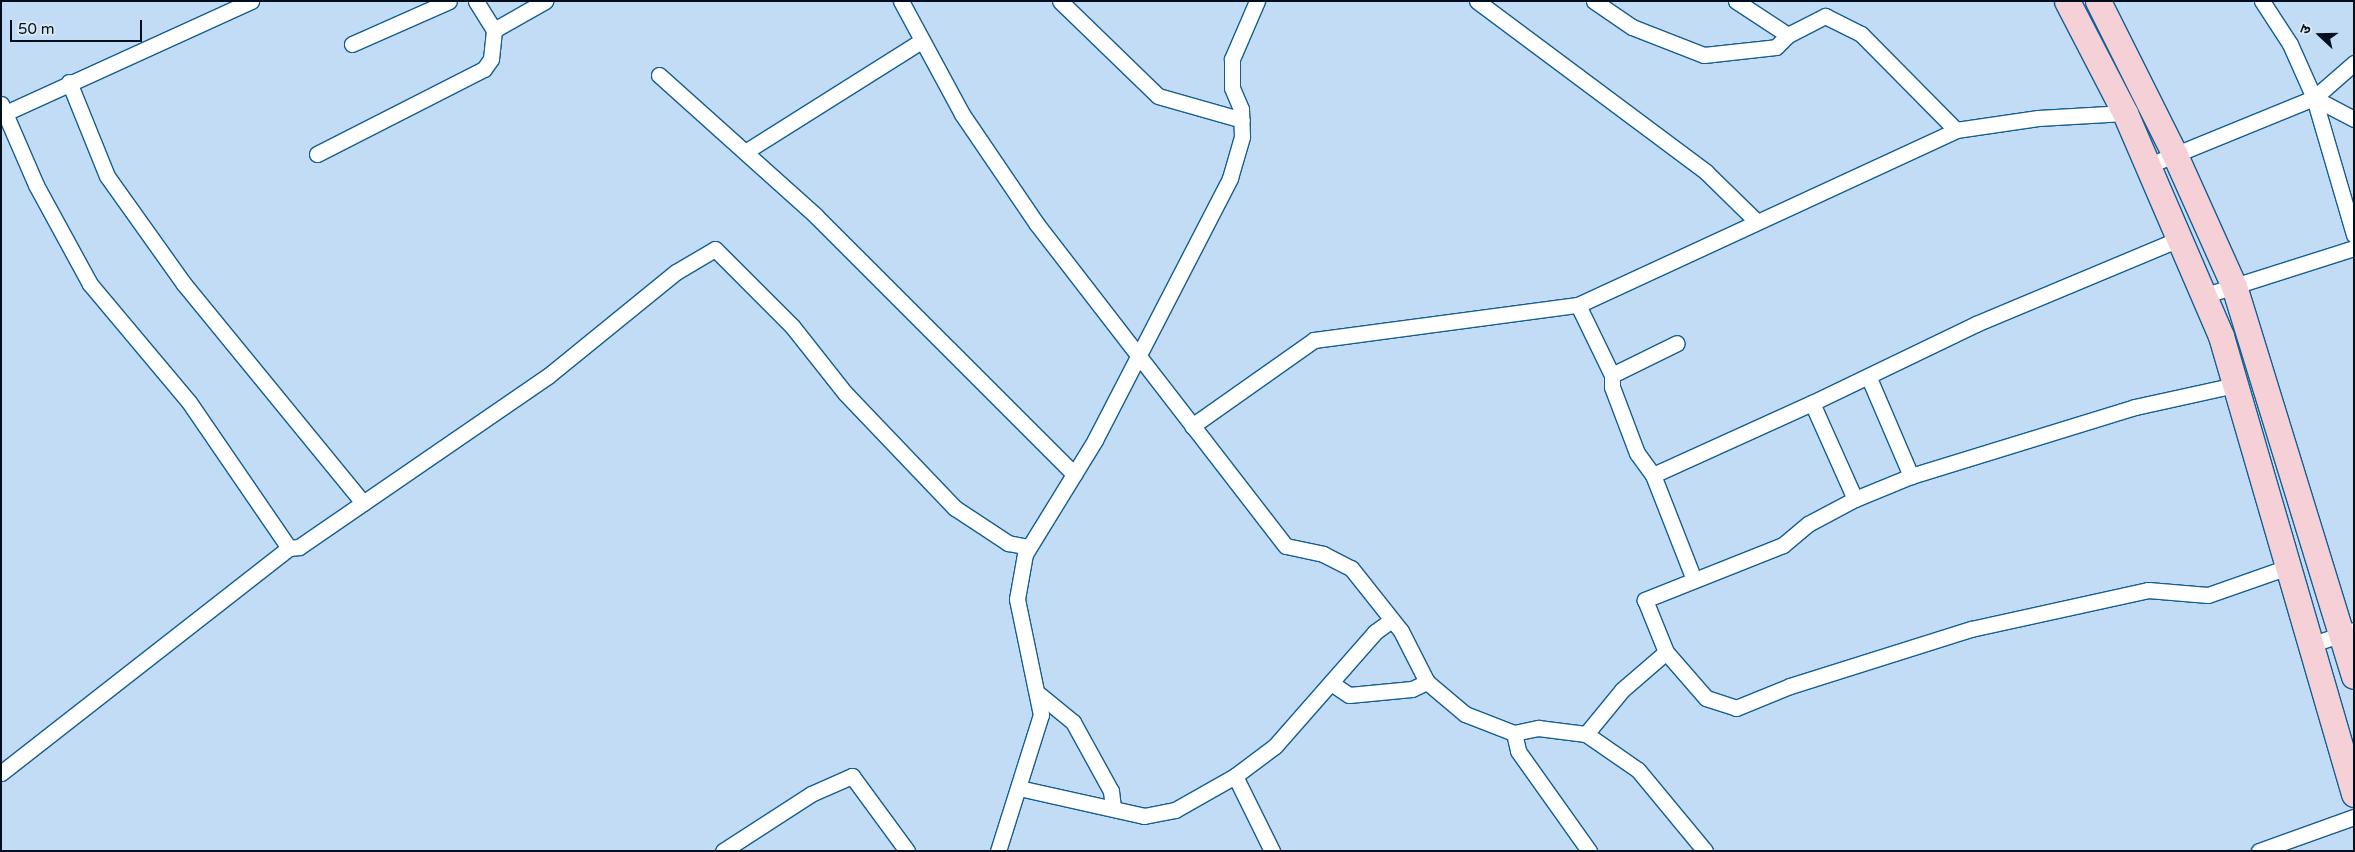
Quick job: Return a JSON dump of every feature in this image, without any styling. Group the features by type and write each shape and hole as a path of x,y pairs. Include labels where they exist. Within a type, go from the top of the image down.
{"highway":[{"path":"2067,1 2125,113 2203,296 2235,386 2354,794"},
{"path":"2098,1 2175,155 2234,286 2348,632 2354,676"}],"street":[{"path":"251,1 3,110 36,185 90,284 189,402 289,548"},
{"path":"352,44 449,1"},
{"path":"317,154 484,68 490,59 494,30 476,1"},
{"path":"494,30 545,1"},
{"path":"902,1 921,41 962,114 1036,223 1286,546 1323,554 1351,568 1390,621 1401,631 1427,682 1465,714 1514,732 1538,728 1586,734 1638,770 1705,851"},
{"path":"1060,1 1158,96 1242,120"},
{"path":"1477,1 1706,172 1757,222"},
{"path":"1594,1 1632,27 1704,55 1776,48 1788,35 1825,16 1861,34 1956,130"},
{"path":"1736,1 1788,35"},
{"path":"2262,1 2290,44 2314,98 2354,235"},
{"path":"998,851 1036,741 1040,695 1017,599 1029,547 1074,474 1138,356 1161,304 1219,204 1239,145 1242,120 1231,74 1252,4"},
{"path":"745,152 921,41"},
{"path":"2148,166 2314,98 2354,63"},
{"path":"659,75 816,216 1074,474"},
{"path":"69,82 107,176 184,284 363,503"},
{"path":"2314,98 2354,118"},
{"path":"1192,426 1314,340 1578,306 1956,130 2038,118 2125,113"},
{"path":"1652,474 1869,378 1976,324 2179,239"},
{"path":"2203,296 2354,248"},
{"path":"1,773 289,548 298,547 548,376 676,272 715,249 792,326 845,393 956,508 1008,543 1029,547"},
{"path":"1578,306 1612,375 1612,387 1636,453 1652,474 1693,577"},
{"path":"1612,375 1677,344"},
{"path":"1869,378 1911,476"},
{"path":"2235,386 2135,406 1911,476 1855,499 1808,524 1783,545 1693,577 1645,600 1666,652 1706,698 1736,708 1971,629 2148,590 2208,595 2288,568"},
{"path":"1812,403 1855,499"},
{"path":"1019,788 1098,809 1113,808 1144,816 1175,810 1235,776 1275,746 1334,684 1375,632 1390,621"},
{"path":"2310,645 2348,632"},
{"path":"1586,734 1622,690 1666,652"},
{"path":"1334,684 1349,695 1412,689 1427,682"},
{"path":"1040,695 1074,722 1110,791 1113,808"},
{"path":"1514,732 1518,751 1589,851"},
{"path":"724,851 811,794 852,776 907,851"},
{"path":"1235,776 1272,851"},
{"path":"2259,851 2354,817"}]}
